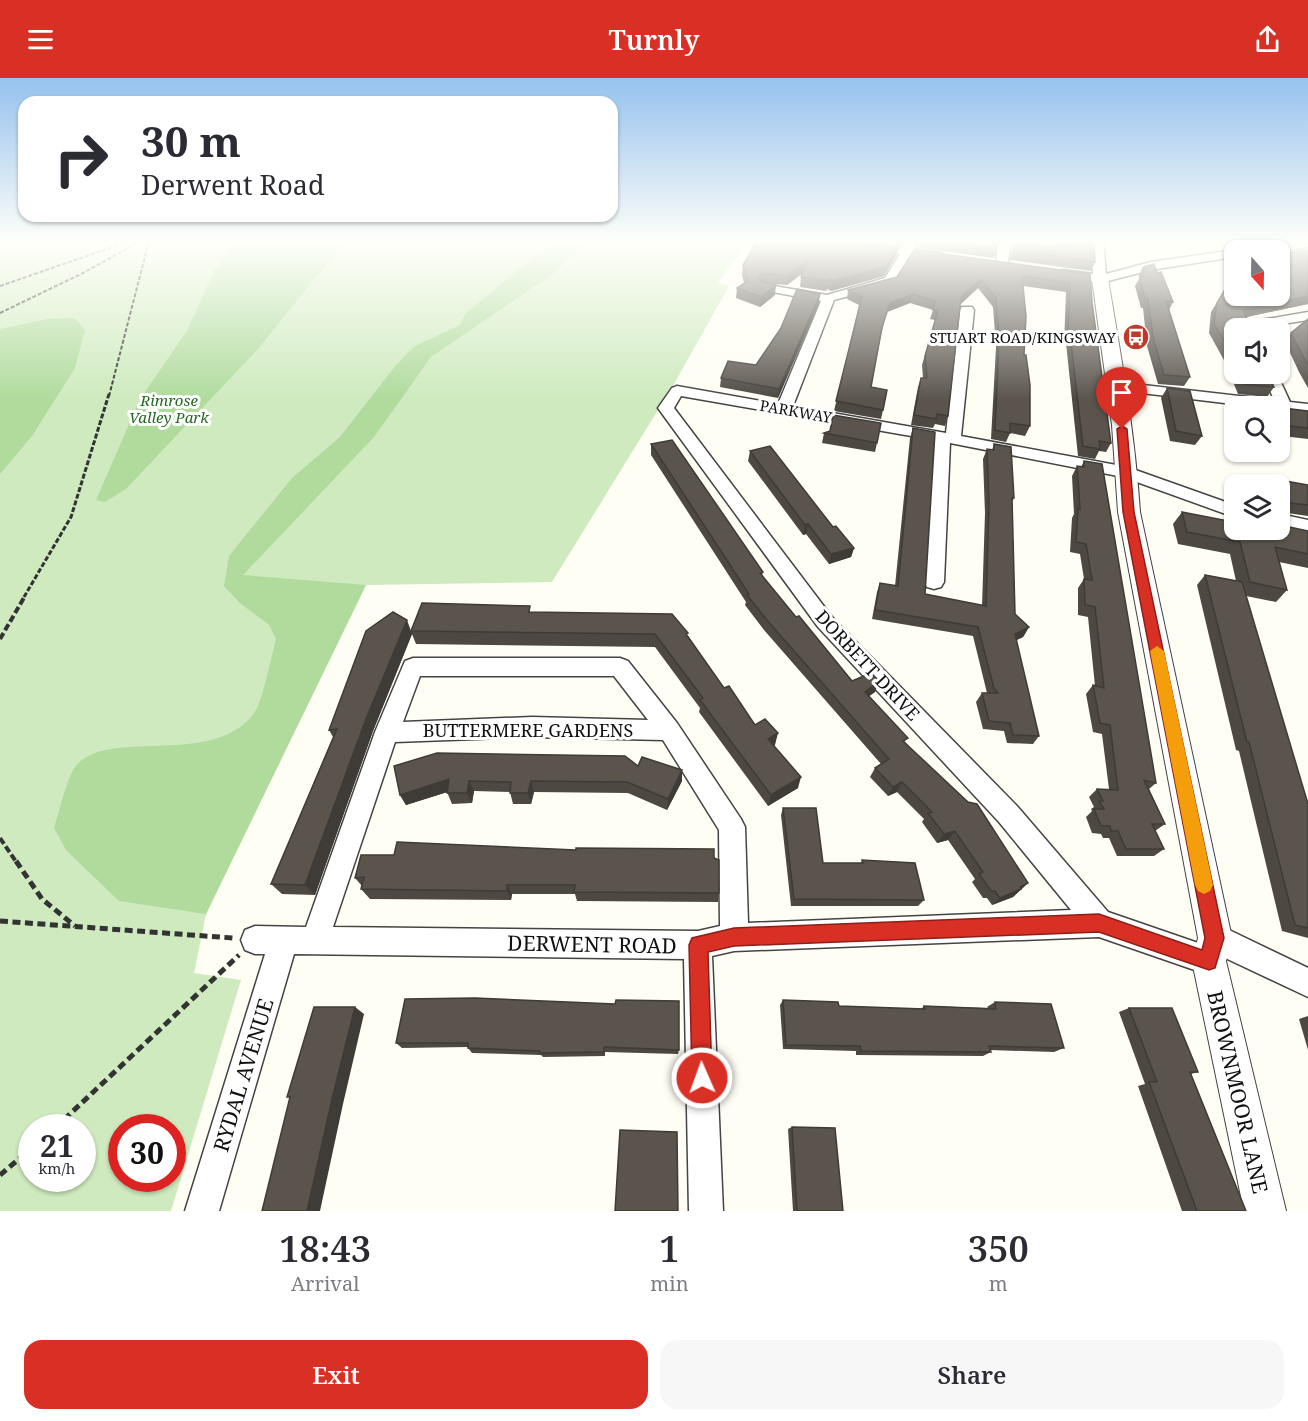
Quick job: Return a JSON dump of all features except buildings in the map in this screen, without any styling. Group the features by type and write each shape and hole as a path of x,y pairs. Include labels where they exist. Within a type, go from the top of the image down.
{"street":[{"path":"805,294 829,298 844,294"},
{"name":"BROWNMOOR LANE","path":"1102,294 1117,386 1127,472 1129,512 1212,950 1265,1211"},
{"path":"784,409 829,298"},
{"path":"934,582 947,438 967,310"},
{"path":"1290,319 1308,316"},
{"path":"1117,386 1224,398"},
{"name":"PARKWAY","path":"677,392 784,409 1127,472 1224,507"},
{"name":"DORBETT DRIVE","path":"677,392 666,408 825,622 1008,814 1099,923"},
{"path":"1290,406 1308,409"},
{"path":"1290,522 1308,526"},
{"name":"BUTTERMERE GARDENS","path":"315,940 387,732 413,667 620,667 669,730 732,827 734,937"},
{"name":"BUTTERMERE GARDENS","path":"387,732 532,727 669,730"},
{"name":"DERWENT ROAD","path":"269,940 698,945 734,937 1099,923 1212,950 1308,983"},
{"name":"RYDAL AVENUE","path":"202,1211 269,940"},
{"path":"698,945 706,1211"}],"path":[{"path":"0,313 40,294"},
{"path":"0,639 71,517 105,410 135,294"},
{"path":"0,838 42,899 76,927"},
{"path":"0,921 269,940"},
{"path":"71,1114 269,940"},
{"path":"0,1175 18,1160"}],"green space":[{"name":"Rimrose Valley Park","path":"0,294 725,294 674,384 552,582 366,585 206,914 194,973 241,980 186,1162 186,1114 108,1114 108,1192 177,1192 171,1211 0,1211"},
{"path":"204,294 302,294 258,349 126,489 105,502 96,500 140,399 187,331"},
{"path":"490,294 523,294 431,357 374,437 243,575 366,585 206,914 119,901 66,850 54,828 72,772 91,755 112,749 190,744 216,739 238,728 256,710 276,639 269,625 240,603 224,586 229,556 292,478 340,437 396,365 415,346 460,325 465,314"},
{"path":"74,318 85,330 75,368 32,436 0,474 0,329 47,319"}],"slow traffic":[{"path":"1157,651 1204,885"}],"place":[{"name":"STUART ROAD/KINGSWAY","path":"1136,337"}],"route":[{"path":"702,1078 698,945 734,937 1099,923 1209,961 1215,938 1129,512 1122,429"}]}
